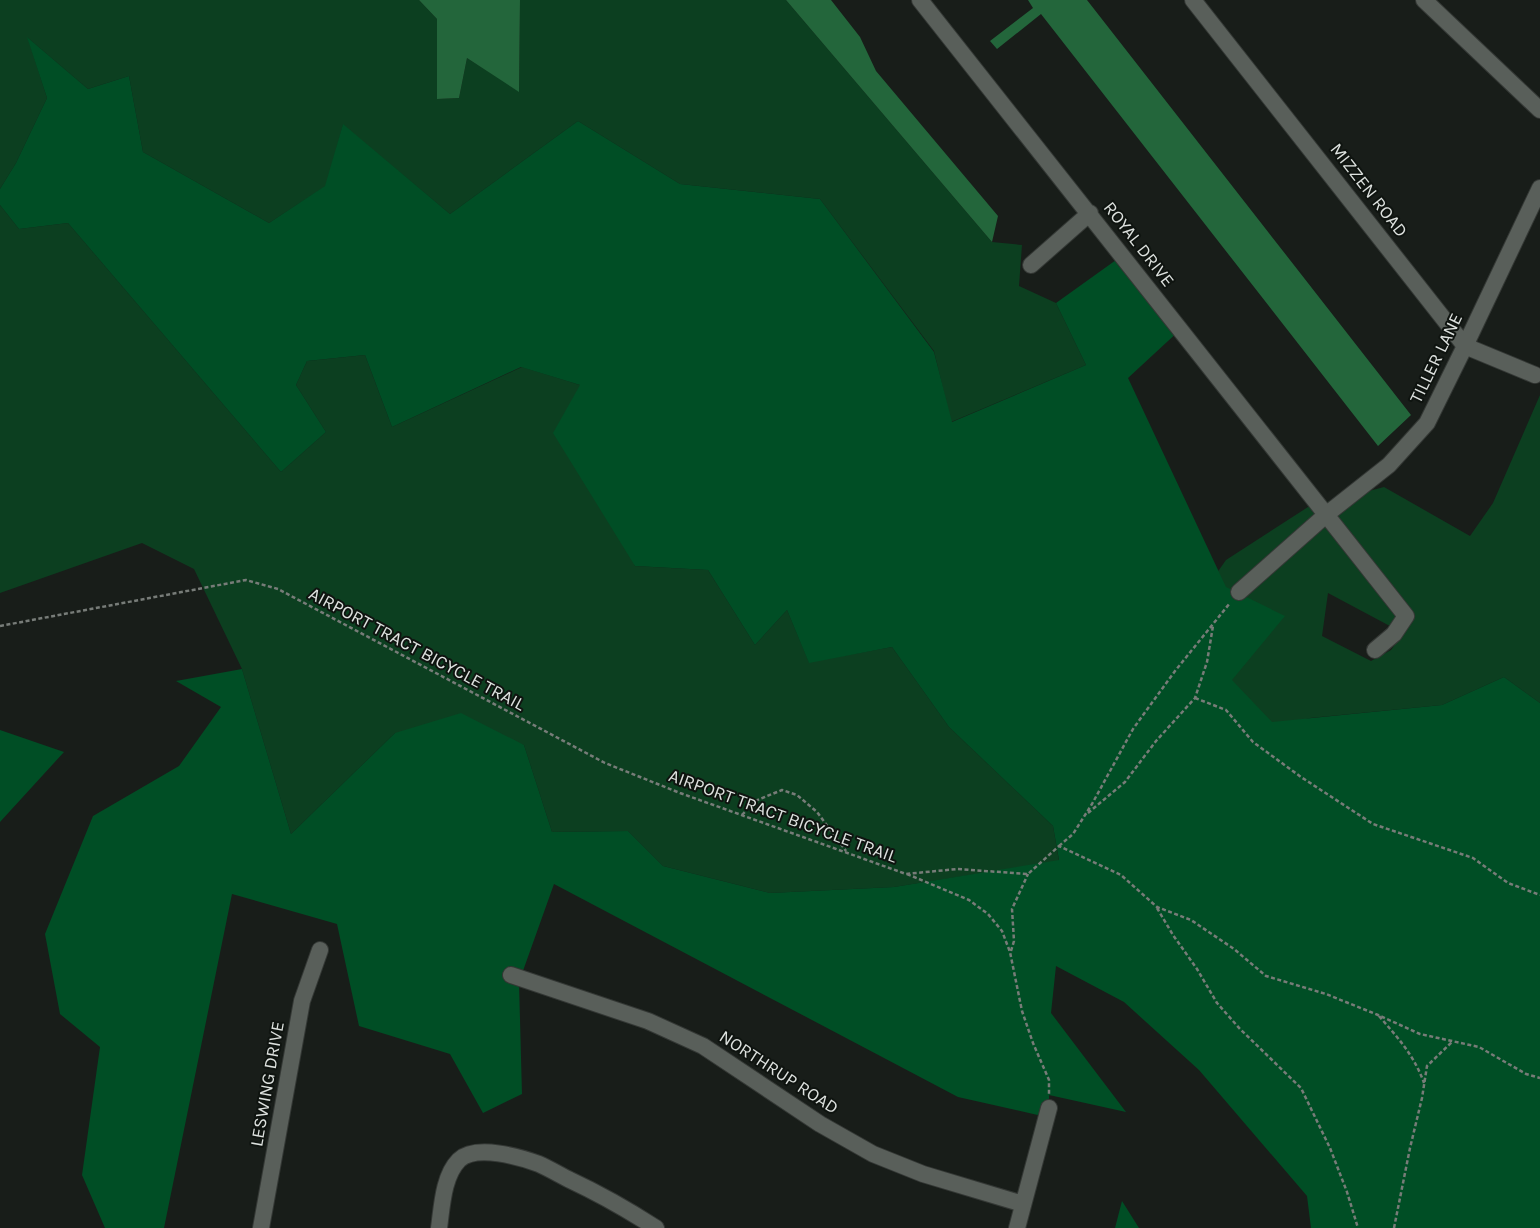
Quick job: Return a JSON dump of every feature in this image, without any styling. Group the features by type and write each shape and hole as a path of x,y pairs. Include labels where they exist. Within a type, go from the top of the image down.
{"street":[{"name":"ROYAL DRIVE","path":"920,0 1327,514"},
{"name":"MIZZEN ROAD","path":"1193,0 1465,346"},
{"path":"1424,0 1540,110"},
{"name":"TILLER LANE","path":"1239,592 1327,514 1389,465 1427,423 1540,188"},
{"path":"1031,266 1090,213"},
{"path":"1465,346 1536,374"},
{"path":"1327,514 1406,616 1394,634 1374,650"},
{"name":"LESWING DRIVE","path":"261,1228 302,1002 320,950"},
{"name":"NORTHRUP ROAD","path":"511,975 648,1021 703,1046 820,1124 873,1154 923,1174 1023,1204"},
{"path":"1017,1228 1049,1108"},
{"path":"438,1228 446,1182 459,1160 470,1153 500,1153 539,1164 593,1191 656,1228"}],"path":[{"name":"AIRPORT TRACT BICYCLE TRAIL","path":"0,626 246,580 278,589 605,763 680,793 906,874 957,869 1028,874"},
{"path":"1010,952 1014,941 1012,909 1028,874 1073,834 1133,729 1175,671 1239,592"},
{"path":"1085,816 1125,782 1156,740 1195,698 1207,662 1213,624"},
{"path":"1195,698 1226,710 1253,742 1301,778 1373,824 1473,858 1508,883 1540,895"},
{"path":"742,815 755,801 782,790 796,795 816,812 846,852"},
{"path":"1059,846 1121,875 1157,907 1172,935 1197,969 1217,1003 1240,1029 1301,1088 1330,1148 1347,1192 1358,1228"},
{"path":"906,874 970,900 988,914 1002,931 1010,952 1022,1011 1049,1080 1049,1108"},
{"path":"1157,907 1191,920 1234,949 1266,976 1326,994 1420,1034 1479,1046 1526,1074 1540,1078"},
{"path":"1378,1015 1401,1041 1418,1066 1424,1084"},
{"path":"1394,1228 1427,1066 1453,1041"}],"shaded area":[{"path":"0,0 419,0 437,19 438,99 459,98 467,58 519,91 520,0 786,0 992,242 1022,245 1019,286 1056,303 1086,365 951,422 934,351 820,199 680,184 578,121 450,214 343,125 326,186 269,223 143,152 129,76 88,89 28,38 47,98 16,163 0,189"},
{"path":"419,0 520,0 519,92 467,58 459,98 437,99 437,19"},
{"path":"786,0 831,0 860,37 876,71 998,216 992,242"},
{"path":"1028,0 1087,0 1411,415 1378,446 1041,14 997,49 990,41 1033,8"},
{"path":"27,37 88,89 129,76 143,152 269,223 325,186 343,124 450,214 578,121 680,184 820,199 934,352 952,422 1086,365 1056,303 1123,255 1181,329 1128,378 1226,587 1285,616 1232,680 1272,722 1442,705 1504,677 1540,703 1540,1228 1311,1228 1307,1196 1199,1070 1124,1002 1056,966 1051,1013 1126,1112 1049,1095 1049,1108 1042,1116 958,1097 554,884 519,982 522,1094 483,1113 450,1054 359,1026 337,924 232,894 164,1228 105,1228 82,1175 100,1047 60,1014 45,934 93,816 179,766 221,707 176,681 242,669 291,834 395,733 461,713 524,745 552,832 628,831 663,866 770,893 894,887 1059,860 1053,826 949,727 892,647 809,663 787,610 755,645 708,570 635,566 553,433 580,385 521,367 392,427 365,355 307,361 296,385 326,432 281,472 68,223 19,229 0,205 0,189 16,163 47,98"},
{"path":"0,205 19,229 68,223 281,472 326,432 296,385 307,361 365,355 392,427 522,367 580,385 635,566 708,570 755,645 787,610 809,662 892,647 949,727 1053,826 1059,861 894,887 770,893 663,866 628,831 552,832 524,745 395,733 291,834 242,669 194,569 142,543 0,593"},
{"path":"1540,395 1540,703 1504,677 1442,705 1310,718 1074,776 1226,560 1308,507 1384,487 1470,536 1493,503","holes":["1328,593 1403,633 1391,650 1371,661 1322,636"]},
{"path":"0,730 64,752 0,822"},
{"path":"1122,1201 1139,1228 1115,1228"}]}
